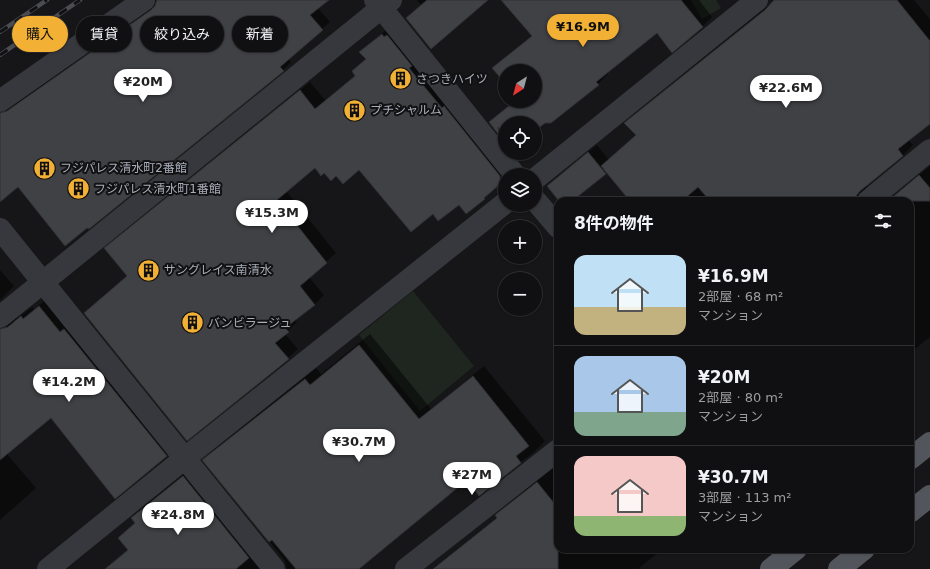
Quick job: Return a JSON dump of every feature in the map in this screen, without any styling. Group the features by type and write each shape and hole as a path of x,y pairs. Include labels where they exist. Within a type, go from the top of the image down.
{"main road":[{"path":"914,456 930,444"},
{"path":"914,509 930,496"},
{"path":"772,569 791,553"},
{"path":"839,569 859,553"}],"street":[{"path":"0,101 144,0"},
{"path":"542,173 757,0"},
{"path":"0,317 382,3 510,168"},
{"path":"873,197 930,150"},
{"path":"48,569 498,209"},
{"path":"542,209 554,223"},
{"path":"0,229 274,569"},
{"path":"406,569 554,453"}],"shaded area":[{"path":"691,0 716,0 721,8 702,19"},
{"path":"413,291 474,366 420,411 359,335"}],"building":[{"path":"157,0 329,0 310,15 323,30 280,67 284,71 89,229 87,228 65,246 18,187 0,202 0,113 7,111 91,52 132,52 132,23 140,18 140,52 224,52 224,16 142,16 155,6"},
{"path":"427,0 488,0 431,49 406,18"},
{"path":"501,0 681,0 703,27 672,53 657,33 596,82 599,85 551,123 545,123 542,125 542,116 498,116 498,134 489,122 506,108 542,108 542,64 498,64 498,75 492,68 532,36"},
{"path":"774,0 897,0 930,41 930,124 898,149 903,156 860,191 856,197 707,197 698,187 687,197 627,197 601,166 636,135 624,123 765,10"},
{"path":"382,34 384,37 387,35 412,66 409,68 442,108 444,106 498,174 498,186 484,198 485,199 466,214 459,205 438,221 433,214 411,232 359,170 343,184 336,176 331,181 324,173 321,176 315,168 277,200 327,263 300,286 315,305 285,328 289,332 275,343 289,359 187,441 84,313 127,276 104,248 300,90 315,109 355,76 352,71 366,59 359,52"},
{"path":"588,152 606,174 577,197 556,197 547,186"},
{"path":"919,175 930,188 930,201 914,201 914,197 893,197"},
{"path":"39,306 60,332 64,329 167,456 115,499 51,418 0,460 0,329 8,327 21,316 23,319"},
{"path":"359,345 419,419 473,376 529,446 516,456 521,463 479,496 467,480 359,569 296,569 272,540 269,542 202,460 305,379 310,385"},
{"path":"183,476 249,558 236,569 105,569 128,550 118,538 135,523 131,518"},
{"path":"537,482 554,503 554,553 558,553 558,569 433,569 497,518 495,515"}],"railway":[{"path":"0,32 47,0"},
{"path":"0,55 80,0"}],"place":[{"name":"さつきハイツ","path":"400,79"},
{"name":"プチシャルム","path":"355,110"},
{"name":"フジパレス清水町2番館","path":"45,168"},
{"name":"フジパレス清水町1番館","path":"79,189"},
{"name":"サングレイス南清水","path":"148,270"},
{"name":"バンビラージュ","path":"192,323"}]}
